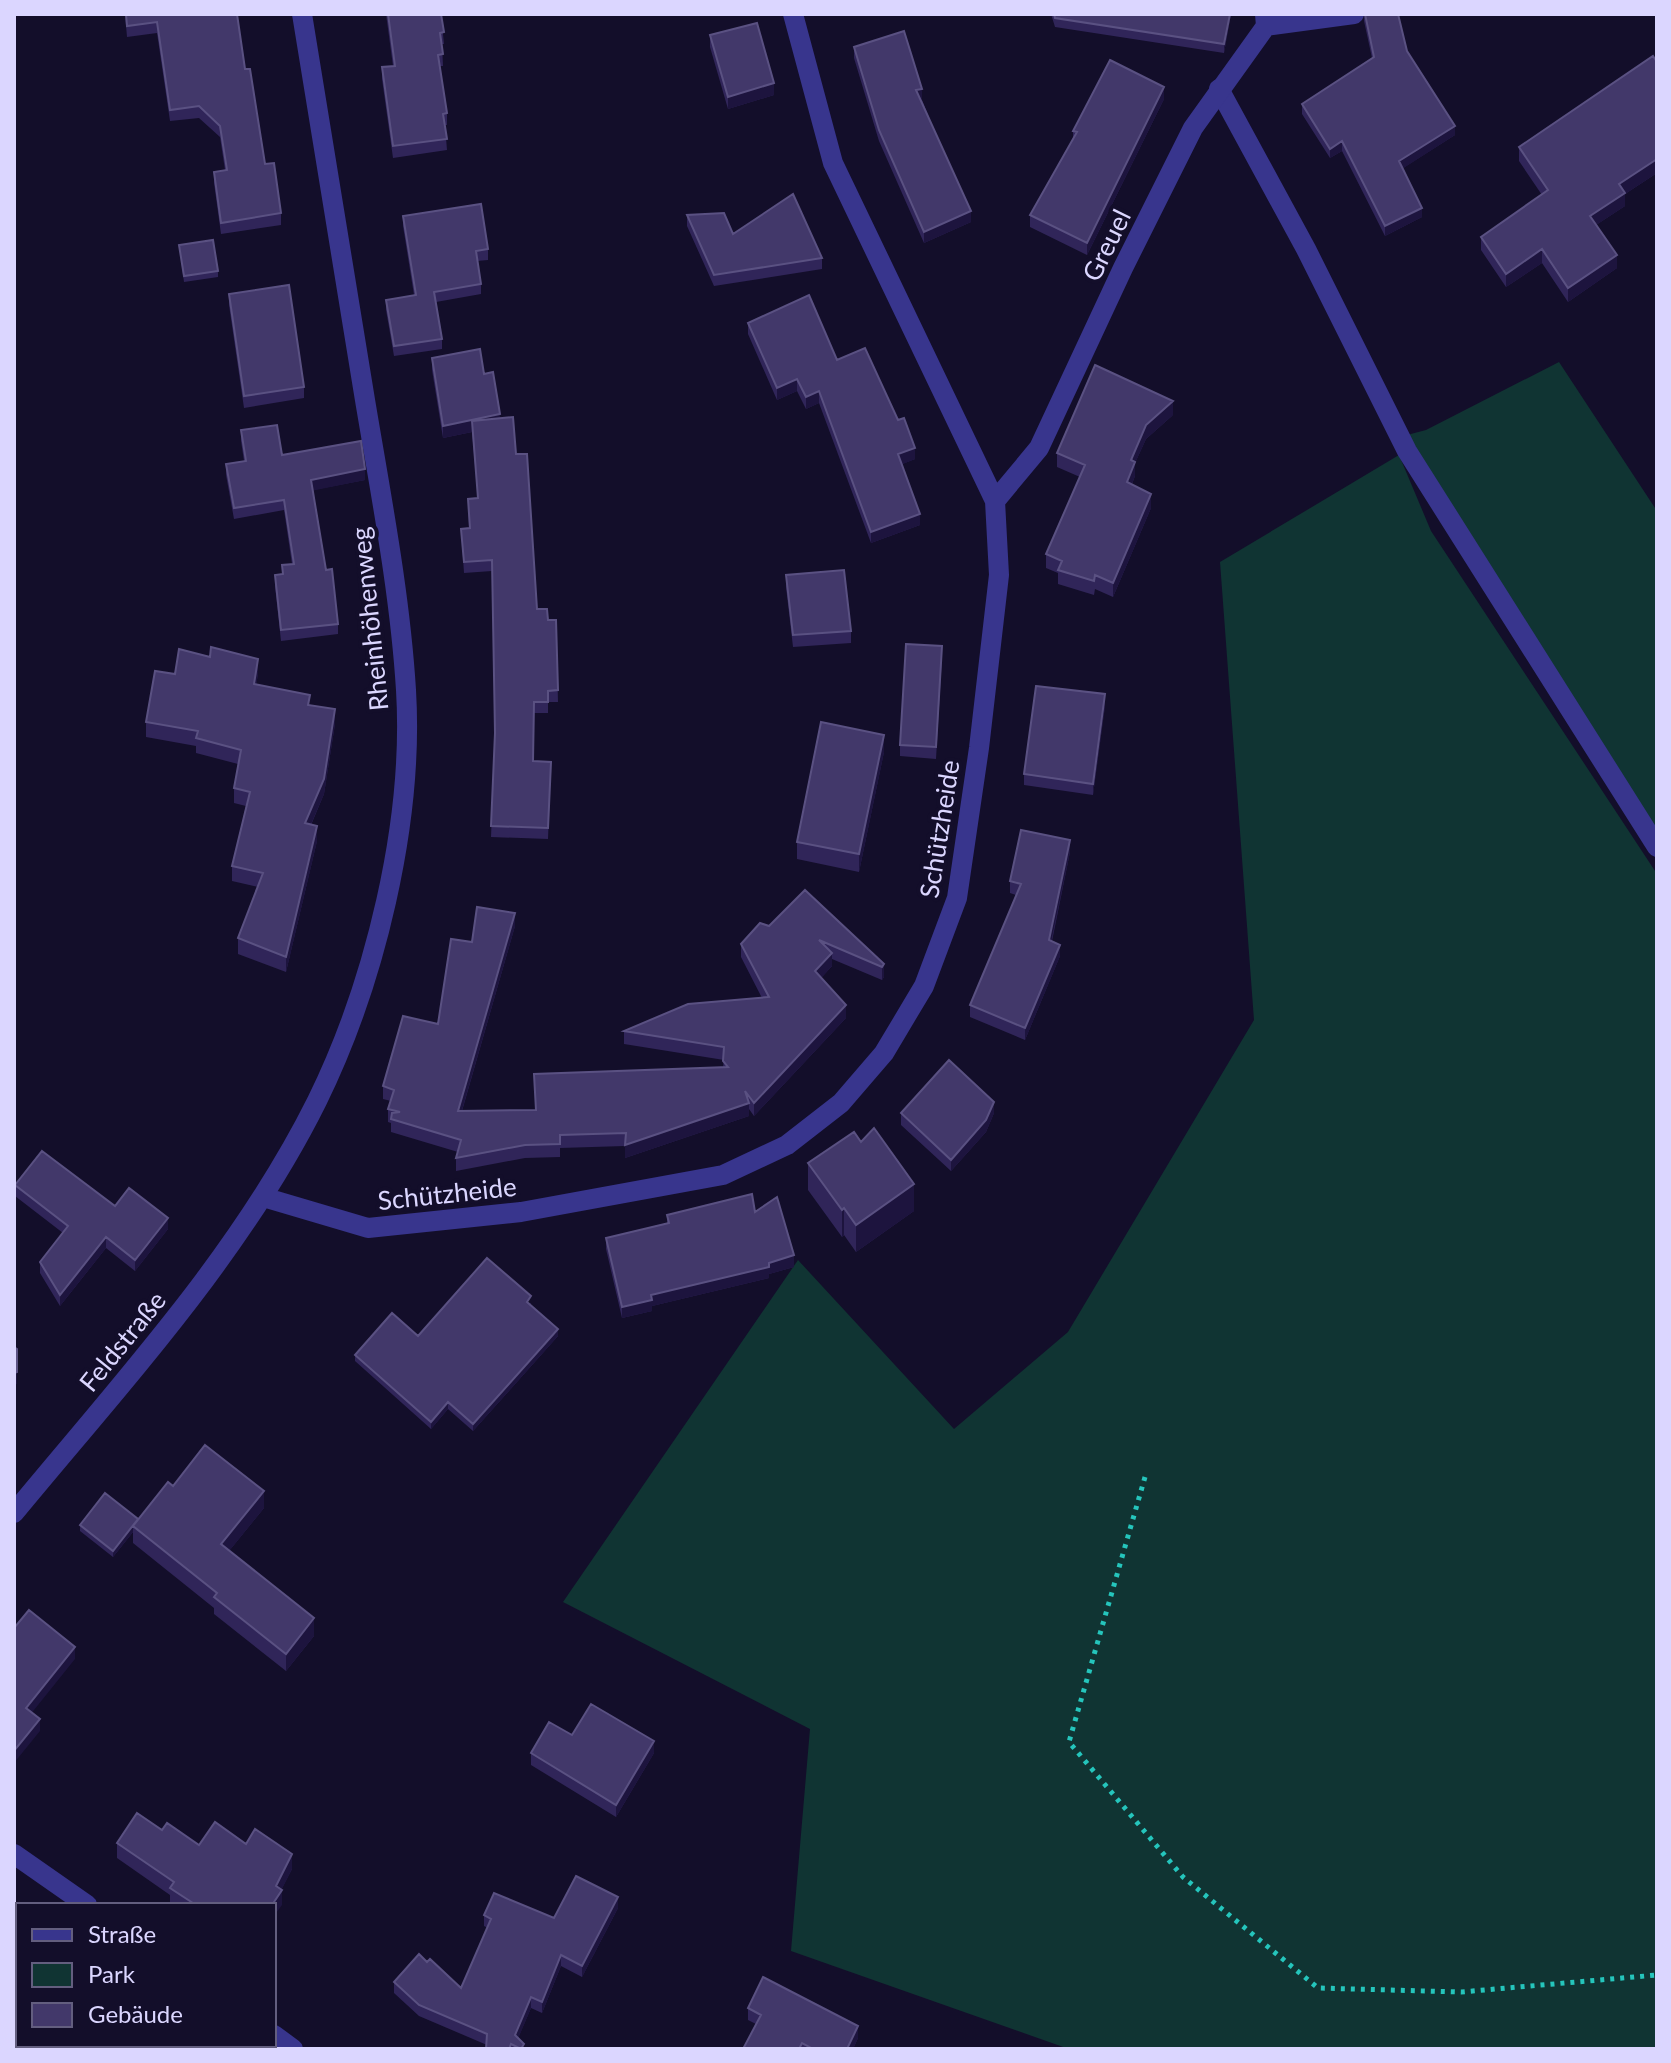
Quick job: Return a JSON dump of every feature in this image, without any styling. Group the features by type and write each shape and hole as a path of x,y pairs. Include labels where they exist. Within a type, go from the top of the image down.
{"street":[{"name":"Rheinhöhenweg","path":"263,1197 317,1100 357,1006 389,887 405,792 406,693 397,594 302,14"},
{"name":"Schützheide","path":"263,1197 368,1228 521,1212 723,1175 787,1145 841,1103 884,1053 924,986 957,898 979,748 999,575 995,501 833,163 793,14"},
{"path":"1265,20 1354,14"},
{"name":"Greuel","path":"995,501 1039,448 1193,128 1265,20"},
{"path":"1219,89 1306,249 1407,451 1657,847"},
{"name":"Feldstraße","path":"14,1513 187,1304 263,1197"},
{"path":"14,1854 84,1903"},
{"path":"276,2036 293,2049"}],"path":[{"path":"1145,1477 1069,1742 1183,1877 1318,1988 1461,1992 1657,1975"}],"green space":[{"path":"1559,362 1657,511 1657,831 1407,435 1426,430"},
{"path":"1399,455 1431,531 1657,874 1657,2049 1069,2049 791,1951 810,1729 563,1602 798,1260 954,1429 1068,1332 1254,1020 1220,562"}],"building":[{"path":"126,14 237,14 245,69 250,69 265,164 274,163 281,213 221,223 214,172 227,170 220,126 199,106 170,110 157,22 127,26"},
{"path":"388,14 441,14 443,54 438,55 447,113 443,114 447,139 393,146 382,67 395,66"},
{"path":"1054,14 1230,14 1224,44 1055,18"},
{"path":"1365,14 1398,14 1407,51 1455,126 1399,161 1422,208 1385,226 1342,141 1330,149 1302,104 1374,57"},
{"path":"757,23 774,83 728,97 710,35"},
{"path":"904,31 922,89 916,90 971,211 924,232 879,130 854,47"},
{"path":"1653,56 1657,62 1657,159 1619,184 1625,193 1590,216 1617,255 1568,288 1542,249 1506,274 1481,237 1548,190 1519,147"},
{"path":"1110,60 1164,87 1087,243 1030,215 1077,132 1073,131"},
{"path":"793,194 822,258 714,275 687,215 724,213 733,234"},
{"path":"481,204 488,249 476,251 481,284 434,292 442,339 394,346 386,300 416,295 403,216"},
{"path":"213,240 218,271 184,276 179,245"},
{"path":"289,285 304,387 244,396 229,294"},
{"path":"809,295 837,360 865,348 898,420 904,418 915,448 898,454 920,514 871,532 819,391 806,397 797,379 777,388 748,323"},
{"path":"480,349 484,374 493,372 500,414 443,426 432,358"},
{"path":"1095,365 1173,401 1146,425 1131,460 1135,462 1127,482 1151,494 1113,583 1095,575 1094,581 1058,570 1062,561 1046,554 1085,465 1057,453"},
{"path":"513,417 516,454 527,454 537,609 547,609 548,620 556,620 558,690 548,691 548,702 534,702 533,761 551,762 548,828 491,826 495,733 492,560 464,562 461,529 470,528 468,499 478,498 472,421"},
{"path":"277,425 282,455 361,441 365,469 311,480 326,570 332,569 338,624 281,630 275,575 283,574 282,565 294,564 284,500 234,508 226,464 246,461 241,430"},
{"path":"844,570 851,631 793,635 786,575"},
{"path":"906,644 942,646 936,747 900,745"},
{"path":"211,647 258,659 254,684 310,695 308,705 335,709 324,779 305,823 317,826 286,957 238,938 263,873 232,866 250,792 234,788 241,750 196,738 198,731 146,722 155,671 175,674 179,649 210,657"},
{"path":"1036,686 1105,694 1093,784 1024,774"},
{"path":"821,722 884,735 859,854 797,842"},
{"path":"1021,830 1070,840 1049,940 1060,945 1025,1028 970,1005 1021,884 1010,881"},
{"path":"805,890 884,964 882,967 819,940 832,953 815,971 846,1005 754,1103 745,1091 749,1103 625,1145 626,1133 560,1135 560,1144 525,1145 456,1158 461,1140 391,1119 392,1113 400,1112 388,1109 394,1090 383,1086 403,1016 438,1024 451,939 472,942 477,907 515,913 458,1111 536,1110 534,1074 728,1067 723,1061 724,1047 624,1031 688,1004 769,997 741,944 760,923 769,926"},
{"path":"949,1060 994,1102 986,1120 951,1160 901,1113"},
{"path":"874,1128 914,1184 856,1225 808,1163 854,1132 861,1142"},
{"path":"42,1151 115,1206 129,1188 168,1218 135,1260 106,1237 60,1295 40,1262 68,1226 15,1185"},
{"path":"752,1194 755,1212 777,1197 794,1255 769,1263 769,1267 651,1295 652,1300 622,1307 606,1238 669,1223 667,1215"},
{"path":"487,1258 531,1296 527,1302 558,1329 473,1424 448,1402 431,1422 355,1355 392,1313 418,1336"},
{"path":"14,1347 17,1349 17,1372 14,1373"},
{"path":"205,1445 264,1491 221,1544 314,1618 286,1654 214,1597 217,1593 133,1526 168,1482 173,1486"},
{"path":"105,1493 138,1519 113,1551 80,1525"},
{"path":"29,1610 75,1647 26,1708 40,1719 14,1751 14,1628"},
{"path":"591,1704 654,1741 616,1805 531,1753 549,1722 572,1735"},
{"path":"137,1813 162,1830 167,1823 199,1845 215,1822 246,1844 255,1829 292,1854 276,1886 282,1890 273,1903 193,1903 170,1888 174,1882 117,1843"},
{"path":"576,1876 618,1897 582,1966 561,1955 542,2002 531,1997 515,2035 524,2044 521,2049 511,2044 509,2049 486,2049 487,2034 419,2005 394,1982 419,1954 427,1962 430,1959 461,1988 491,1919 484,1915 494,1893 554,1918"},
{"path":"14,1924 16,2004 14,2007"},
{"path":"763,1977 858,2026 847,2049 813,2049 802,2043 799,2049 743,2049 761,2015 748,2008"},
{"path":"90,2047 178,2047 176,2049 88,2049"}]}
